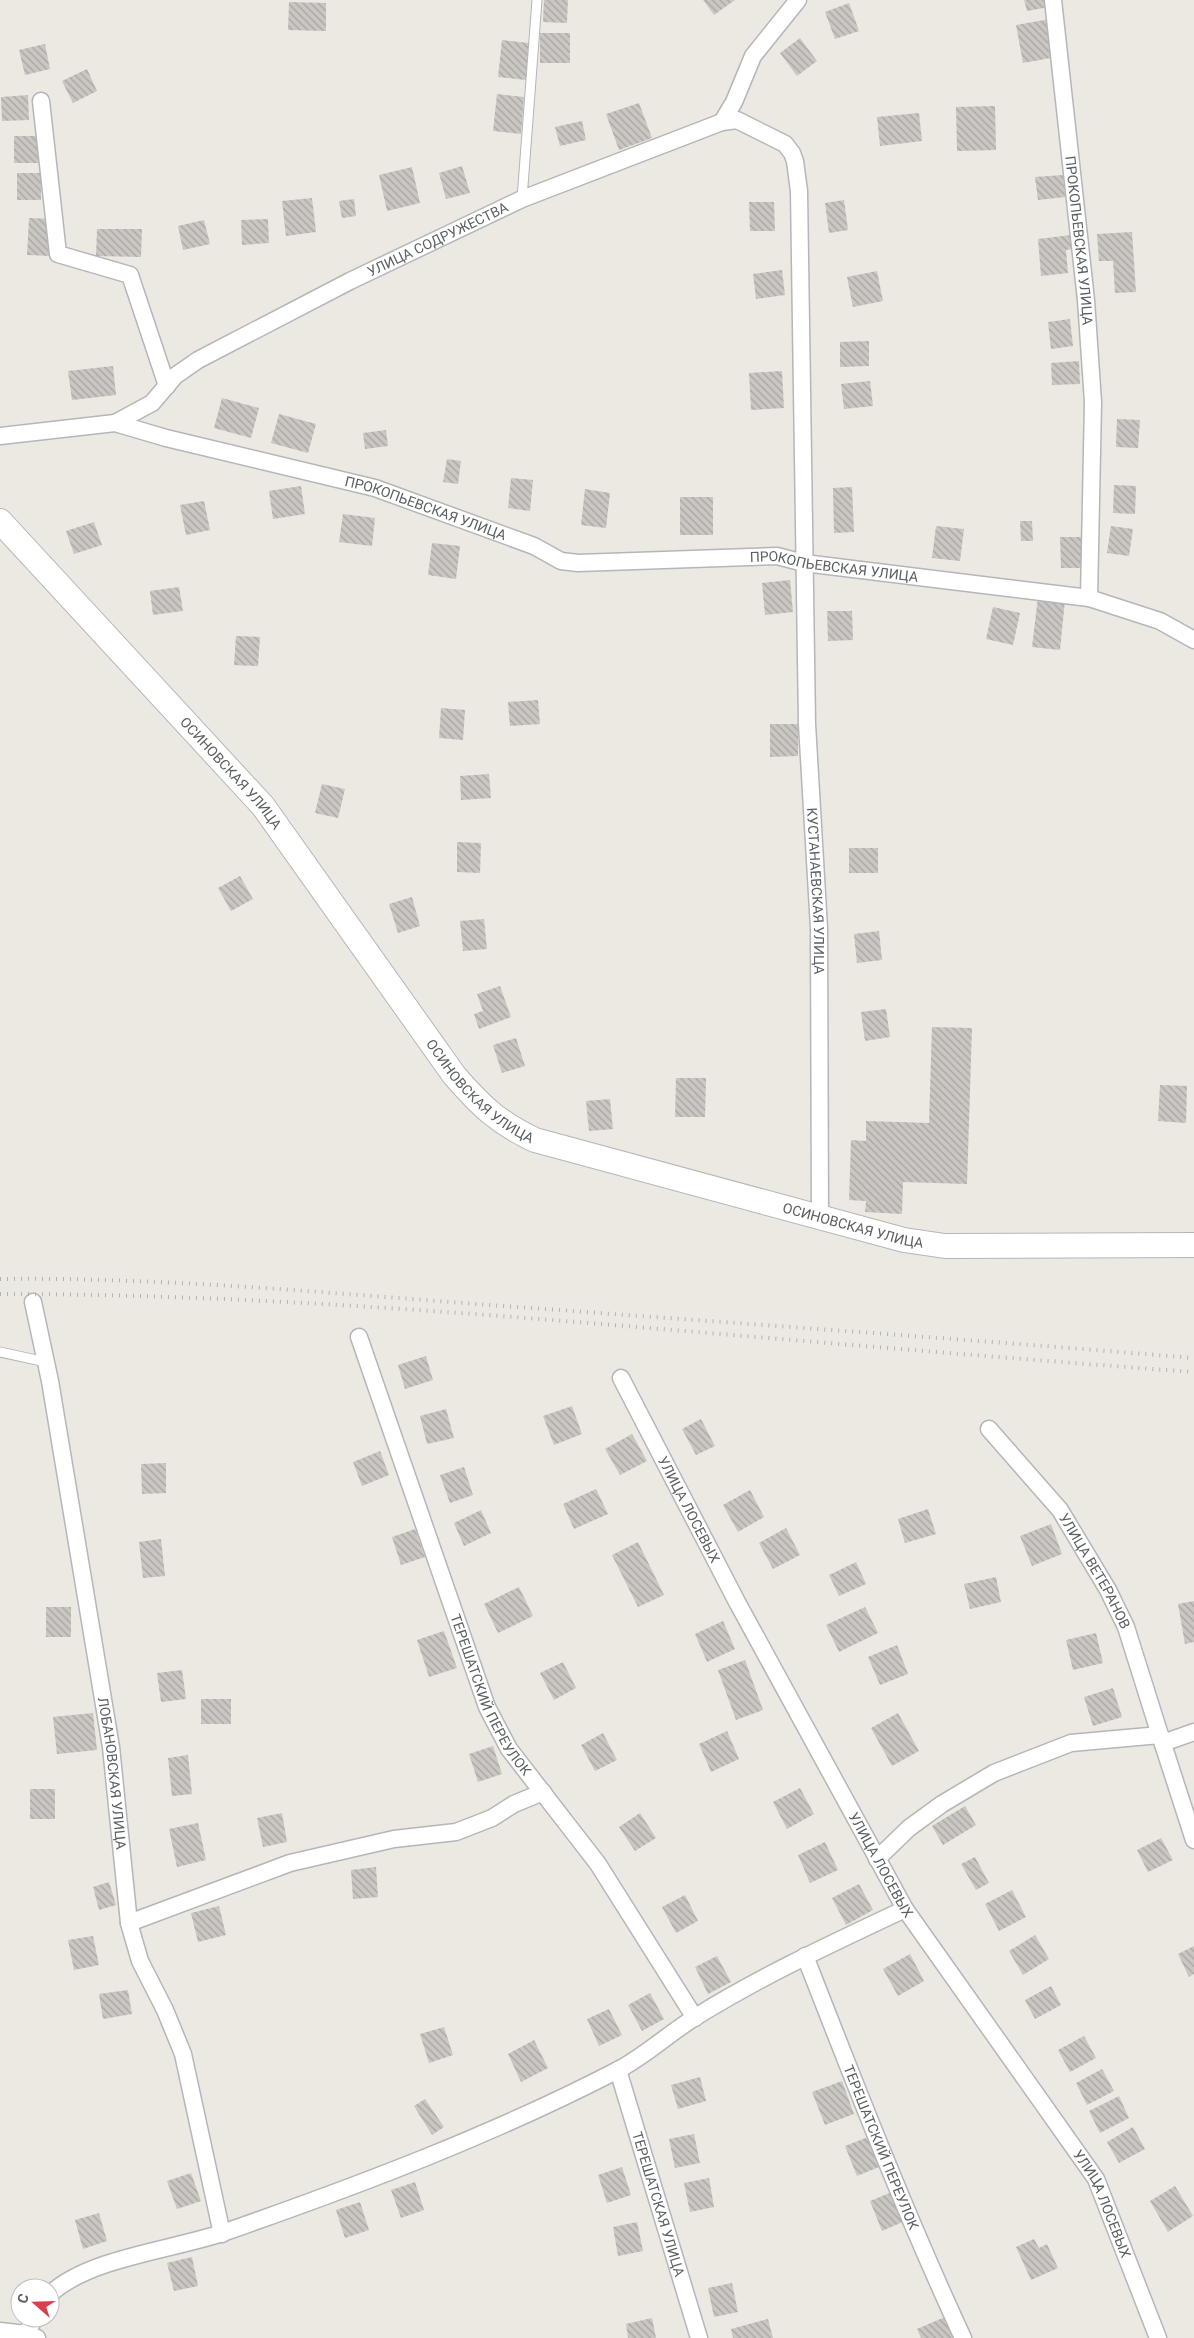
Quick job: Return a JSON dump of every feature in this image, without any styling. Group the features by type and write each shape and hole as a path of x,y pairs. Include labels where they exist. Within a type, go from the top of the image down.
{"main road":[{"name":"ОСИНОВСКАЯ УЛИЦА","path":"0,521 263,806 454,1075 479,1104 510,1129 535,1140 874,1234 945,1246 1194,1244"}],"street":[{"path":"722,122 734,102 753,56 798,0"},
{"name":"ПРОКОПЬЕВСКАЯ УЛИЦА","path":"0,436 115,423 166,438 375,488 534,546 561,560 578,563 777,556 804,563 1089,598 1093,402 1086,300 1053,0"},
{"path":"41,101 58,254 130,275 167,386"},
{"name":"КУСТАНАЕВСКАЯ УЛИЦА","path":"722,122 737,120 768,134 784,144 792,153 795,162 798,191 807,724 819,928 820,1219"},
{"name":"УЛИЦА СОДРУЖЕСТВА","path":"115,423 152,403 184,368 350,281 522,199 722,122"},
{"path":"1089,598 1160,622 1194,640"},
{"name":"ЛОБАНОВСКАЯ УЛИЦА","path":"33,1302 46,1362 111,1747 129,1923 140,1961 165,2010 183,2054 222,2234"},
{"name":"ТЕРЕШАТСКИЙ ПЕРЕУЛОК","path":"359,1337 487,1707 509,1749 598,1864 695,2018"},
{"name":"УЛИЦА ЛОСЕВЫХ","path":"621,1378 737,1602 905,1909 1096,2179 1158,2338"},
{"name":"УЛИЦА ВЕТЕРАНОВ","path":"989,1429 1060,1510 1108,1590 1126,1627 1194,1840"},
{"path":"877,1859 935,1808 994,1773 1070,1743 1161,1739 1194,1732"},
{"path":"129,1923 290,1863 394,1839 456,1832 492,1818 514,1804 543,1792"},
{"path":"60,2285 88,2269 222,2234 372,2180 436,2154 618,2070 695,2018 805,1956 905,1909"},
{"name":"ТЕРЕШАТСКИЙ ПЕРЕУЛОК","path":"805,1956 861,2099 940,2289 963,2338"},
{"name":"ТЕРЕШАТСКАЯ УЛИЦА","path":"618,2070 699,2338"},
{"path":"0,2331 31,2336"}],"lane":[{"path":"522,199 537,0"},
{"path":"0,1352 46,1362"}],"building":[{"path":"544,0 568,0 567,23 543,22"},
{"path":"703,0 735,0 714,15"},
{"path":"1024,0 1047,0 1049,7 1027,11"},
{"path":"289,2 326,3 326,31 288,30"},
{"path":"849,3 859,31 835,39 825,12"},
{"path":"1050,19 1056,57 1023,63 1016,25"},
{"path":"540,33 570,33 570,63 540,63"},
{"path":"800,38 817,61 797,76 780,53"},
{"path":"502,40 529,43 526,80 498,77"},
{"path":"45,44 50,69 25,75 19,50"},
{"path":"87,69 97,91 73,103 62,81"},
{"path":"497,94 524,97 521,134 493,131"},
{"path":"28,95 29,120 2,121 1,97"},
{"path":"639,103 652,138 619,150 606,114"},
{"path":"995,106 996,150 957,151 956,107"},
{"path":"919,113 922,141 880,146 877,117"},
{"path":"582,121 586,140 560,146 555,127"},
{"path":"14,136 38,136 39,163 14,163"},
{"path":"462,166 470,193 446,199 439,173"},
{"path":"412,167 420,203 387,211 379,175"},
{"path":"17,173 41,173 41,200 17,200"},
{"path":"1063,175 1065,197 1038,200 1035,177"},
{"path":"312,198 316,232 286,236 282,201"},
{"path":"354,199 356,216 342,218 339,201"},
{"path":"844,200 848,230 829,233 825,203"},
{"path":"749,202 774,202 775,231 750,231"},
{"path":"29,218 53,219 51,256 27,255"},
{"path":"268,219 269,243 242,245 241,220"},
{"path":"204,220 210,244 183,250 178,226"},
{"path":"97,229 142,229 141,257 96,256"},
{"path":"1132,232 1136,292 1115,293 1113,261 1099,261 1097,234"},
{"path":"1071,235 1072,249 1066,250 1068,273 1041,276 1038,239"},
{"path":"782,270 785,295 756,299 753,274"},
{"path":"877,271 883,301 853,307 847,277"},
{"path":"1070,319 1073,346 1051,349 1048,322"},
{"path":"869,341 869,366 840,367 840,342"},
{"path":"1079,361 1080,384 1052,385 1051,363"},
{"path":"113,366 116,395 72,400 68,371"},
{"path":"782,371 784,408 751,410 749,373"},
{"path":"870,381 873,406 844,409 841,384"},
{"path":"222,398 259,408 251,438 214,428"},
{"path":"279,414 316,424 308,453 271,443"},
{"path":"1117,419 1140,420 1138,448 1116,447"},
{"path":"386,430 388,446 365,449 363,433"},
{"path":"447,459 461,461 458,484 443,482"},
{"path":"511,478 533,480 530,511 508,508"},
{"path":"1114,485 1136,486 1135,514 1113,513"},
{"path":"301,486 305,514 273,519 269,491"},
{"path":"852,487 854,532 834,533 833,488"},
{"path":"585,489 610,493 606,528 581,525"},
{"path":"680,497 713,497 713,535 680,535"},
{"path":"204,501 210,530 186,535 180,505"},
{"path":"343,514 375,518 372,546 339,542"},
{"path":"1020,521 1032,521 1033,541 1021,541"},
{"path":"94,522 102,545 74,554 66,531"},
{"path":"936,526 964,529 960,561 932,558"},
{"path":"1111,526 1133,529 1129,556 1107,553"},
{"path":"1060,537 1082,537 1082,568 1061,568"},
{"path":"432,543 460,546 456,579 428,575"},
{"path":"790,580 793,612 765,615 762,583"},
{"path":"179,587 183,611 153,615 150,591"},
{"path":"1038,597 1065,600 1060,650 1032,647"},
{"path":"993,607 1020,613 1013,645 986,639"},
{"path":"827,611 852,611 853,640 828,641"},
{"path":"236,636 260,637 258,666 234,665"},
{"path":"538,700 540,724 510,726 508,702"},
{"path":"441,708 465,710 463,740 439,738"},
{"path":"770,724 798,724 798,756 770,757"},
{"path":"489,774 491,798 461,800 460,776"},
{"path":"322,784 345,789 338,818 315,813"},
{"path":"457,842 481,843 480,873 457,872"},
{"path":"849,848 878,848 878,873 849,873"},
{"path":"240,876 253,899 231,911 218,888"},
{"path":"412,897 420,926 398,933 389,904"},
{"path":"484,919 487,949 463,951 460,921"},
{"path":"879,931 882,960 857,963 854,934"},
{"path":"500,986 511,1017 479,1029 474,1014 483,1011 477,994"},
{"path":"886,1009 890,1037 865,1041 861,1012"},
{"path":"932,1027 972,1028 967,1184 903,1182 902,1214 865,1212 866,1201 849,1200 851,1140 866,1141 866,1121 929,1123"},
{"path":"516,1038 525,1066 502,1073 493,1045"},
{"path":"676,1078 706,1078 705,1117 675,1117"},
{"path":"1160,1085 1187,1086 1186,1123 1158,1121"},
{"path":"610,1099 613,1129 589,1131 586,1101"},
{"path":"426,1356 433,1380 405,1389 398,1365"},
{"path":"572,1406 582,1434 554,1445 543,1416"},
{"path":"446,1409 454,1438 427,1444 420,1416"},
{"path":"701,1419 715,1446 696,1455 682,1429"},
{"path":"632,1434 647,1461 620,1475 605,1449"},
{"path":"380,1451 389,1475 362,1486 353,1462"},
{"path":"166,1463 166,1493 142,1494 141,1464"},
{"path":"464,1467 473,1495 450,1503 440,1475"},
{"path":"596,1489 608,1514 574,1529 563,1504"},
{"path":"750,1490 764,1517 738,1532 723,1505"},
{"path":"928,1509 936,1534 905,1543 898,1519"},
{"path":"481,1510 491,1533 464,1546 454,1523"},
{"path":"1051,1524 1062,1554 1032,1566 1020,1536"},
{"path":"786,1528 800,1555 773,1569 759,1543"},
{"path":"415,1529 425,1557 401,1565 392,1537"},
{"path":"161,1539 165,1576 143,1578 139,1542"},
{"path":"638,1542 664,1595 638,1607 612,1555"},
{"path":"856,1562 866,1584 839,1596 829,1575"},
{"path":"996,1577 1001,1602 970,1609 964,1584"},
{"path":"519,1587 533,1616 498,1633 484,1604"},
{"path":"1194,1601 1194,1642 1185,1644 1178,1604"},
{"path":"46,1607 71,1607 71,1637 46,1637"},
{"path":"865,1607 878,1633 839,1652 826,1625"},
{"path":"723,1621 735,1649 707,1662 695,1634"},
{"path":"444,1631 457,1668 429,1677 417,1640"},
{"path":"1096,1633 1103,1663 1073,1670 1066,1640"},
{"path":"897,1645 908,1674 880,1685 868,1657"},
{"path":"745,1660 763,1710 736,1720 718,1670"},
{"path":"563,1662 576,1688 554,1700 540,1673"},
{"path":"182,1670 186,1699 161,1702 157,1673"},
{"path":"1113,1688 1122,1717 1093,1726 1084,1697"},
{"path":"201,1699 231,1699 231,1724 201,1724"},
{"path":"93,1713 97,1750 57,1754 53,1717"},
{"path":"898,1713 919,1751 892,1766 871,1728"},
{"path":"727,1731 739,1759 711,1772 699,1744"},
{"path":"603,1733 617,1760 595,1771 581,1745"},
{"path":"493,1746 502,1774 478,1782 469,1754"},
{"path":"188,1755 192,1794 172,1796 168,1758"},
{"path":"800,1788 814,1814 787,1829 773,1802"},
{"path":"30,1789 55,1789 55,1819 30,1819"},
{"path":"965,1806 976,1825 943,1845 932,1826"},
{"path":"282,1813 287,1842 263,1847 257,1818"},
{"path":"640,1813 656,1838 635,1851 619,1827"},
{"path":"198,1823 206,1860 177,1867 169,1829"},
{"path":"1161,1838 1173,1860 1148,1872 1137,1850"},
{"path":"825,1842 838,1870 810,1883 798,1855"},
{"path":"975,1857 989,1883 976,1890 961,1864"},
{"path":"376,1867 378,1897 353,1899 351,1870"},
{"path":"109,1882 116,1905 99,1910 93,1887"},
{"path":"859,1884 873,1910 846,1925 832,1898"},
{"path":"1012,1890 1026,1917 999,1931 985,1904"},
{"path":"685,1895 698,1921 676,1933 662,1907"},
{"path":"219,1906 226,1935 198,1942 191,1913"},
{"path":"1035,1935 1049,1959 1023,1975 1009,1951"},
{"path":"93,1936 99,1965 74,1970 68,1940"},
{"path":"1194,1946 1194,1974 1189,1977 1178,1954"},
{"path":"910,1954 924,1981 898,1996 883,1969"},
{"path":"717,1956 731,1982 708,1994 695,1967"},
{"path":"1051,1986 1061,2005 1035,2019 1025,2000"},
{"path":"128,1990 132,2014 103,2019 99,1994"},
{"path":"650,1993 664,2019 642,2031 628,2005"},
{"path":"609,2009 622,2035 599,2046 587,2019"},
{"path":"444,2027 453,2055 429,2063 420,2034"},
{"path":"1084,2036 1096,2058 1070,2072 1058,2050"},
{"path":"534,2040 548,2068 521,2082 508,2054"},
{"path":"1102,2069 1114,2091 1087,2105 1076,2083"},
{"path":"700,2077 706,2101 678,2109 671,2085"},
{"path":"842,2081 854,2114 825,2125 812,2092"},
{"path":"1119,2096 1129,2118 1100,2133 1089,2111"},
{"path":"425,2099 444,2127 432,2135 414,2106"},
{"path":"1133,2127 1145,2149 1119,2163 1107,2142"},
{"path":"694,2134 700,2163 675,2168 669,2139"},
{"path":"868,2137 879,2167 857,2176 845,2146"},
{"path":"622,2167 631,2195 607,2203 598,2175"},
{"path":"191,2173 201,2201 177,2209 167,2181"},
{"path":"709,2178 714,2207 690,2212 684,2183"},
{"path":"415,2182 424,2210 401,2218 391,2190"},
{"path":"1175,2186 1193,2216 1168,2232 1150,2201"},
{"path":"892,2192 905,2221 882,2231 870,2201"},
{"path":"360,2202 369,2230 345,2238 336,2210"},
{"path":"99,2213 107,2241 83,2249 75,2220"},
{"path":"637,2222 643,2251 618,2256 613,2227"},
{"path":"1034,2239 1039,2248 1047,2244 1058,2268 1031,2280 1016,2247"},
{"path":"192,2257 198,2286 174,2291 167,2263"},
{"path":"732,2283 738,2312 714,2317 708,2288"},
{"path":"945,2317 954,2338 921,2338 917,2329"},
{"path":"652,2318 656,2338 628,2338 626,2324"},
{"path":"768,2319 773,2338 733,2338 731,2329"}],"railway":[{"path":"0,1279 63,1279 252,1287 1194,1358"},
{"path":"0,1294 154,1296 307,1303 536,1319 1194,1372"}]}
